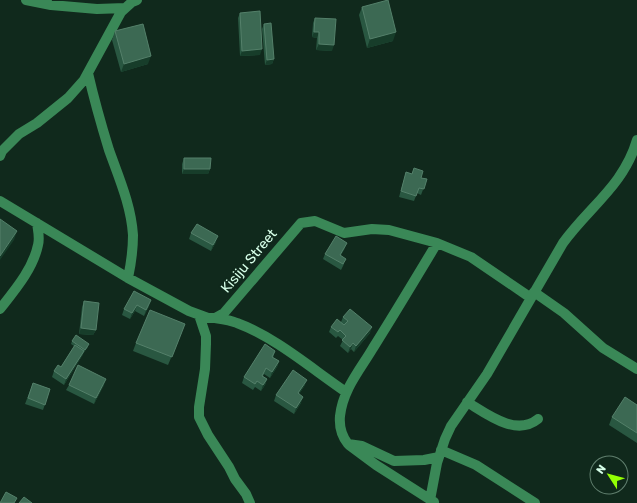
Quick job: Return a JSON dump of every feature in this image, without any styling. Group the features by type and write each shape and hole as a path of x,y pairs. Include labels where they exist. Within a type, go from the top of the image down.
{"street":[{"path":"26,0 97,9 125,8"},
{"path":"0,156 2,151 19,134 37,123 68,98 84,80 121,12 132,2 137,0"},
{"path":"88,73 93,97 109,150 127,199 133,235 128,278"},
{"path":"433,501 433,482 440,454 450,426 487,374 563,243 575,226 609,191 634,152 637,140"},
{"path":"0,201 128,278 199,315 236,322 257,332 277,344 346,392"},
{"name":"Kisiju Street","path":"215,318 224,313 302,223 315,221 344,233 389,230 437,244 470,257 564,313 603,348 637,370"},
{"path":"0,309 28,271 33,261 39,244 37,223"},
{"path":"433,501 376,465 348,444 342,435 340,415 346,392 351,382 373,349 437,244"},
{"path":"199,315 206,336 205,369 199,417 208,435 246,494 250,503"},
{"path":"467,402 502,422 515,426 532,424 538,420"},
{"path":"348,444 362,446 394,462 424,460 440,454 476,465 535,503"}],"building":[{"path":"388,0 396,32 370,39 362,7"},
{"path":"260,11 262,49 242,51 240,13"},
{"path":"315,18 336,19 334,45 319,44 319,32 314,32"},
{"path":"271,23 274,59 267,60 264,24"},
{"path":"143,24 151,56 124,64 115,31"},
{"path":"184,158 211,158 210,169 184,169"},
{"path":"414,168 423,171 421,178 427,179 424,189 419,188 416,196 401,191 406,172 412,174"},
{"path":"0,219 17,231 0,256"},
{"path":"197,224 218,236 213,245 191,233"},
{"path":"336,236 347,243 340,255 346,259 343,264 325,254"},
{"path":"134,291 151,300 146,310 137,305 132,313 124,309"},
{"path":"84,301 99,303 96,330 81,328"},
{"path":"350,309 372,327 356,346 353,343 350,347 342,340 346,336 340,330 338,332 331,327 337,319 344,325 348,321 343,317"},
{"path":"150,310 185,324 172,357 136,343"},
{"path":"76,335 89,344 85,350 72,341"},
{"path":"265,344 275,351 272,357 279,361 272,372 266,368 262,376 267,379 263,385 257,381 255,384 244,377"},
{"path":"75,345 84,351 66,379 54,371 58,365 61,367"},
{"path":"78,365 106,379 96,398 69,385"},
{"path":"293,370 307,380 298,393 303,397 296,408 276,395"},
{"path":"33,383 50,389 45,405 28,398"},
{"path":"625,397 637,405 637,433 612,417"},
{"path":"6,492 17,498 14,503 0,503"},
{"path":"24,497 32,503 19,503"}]}
